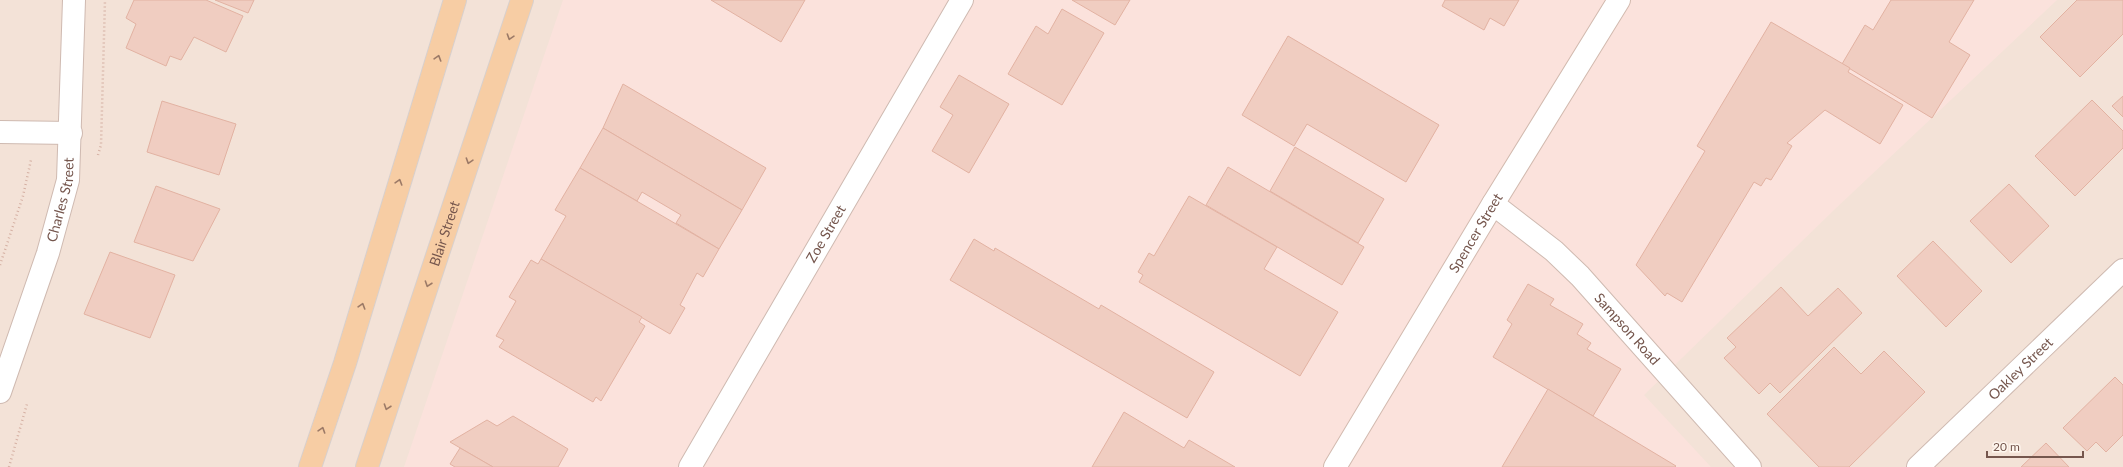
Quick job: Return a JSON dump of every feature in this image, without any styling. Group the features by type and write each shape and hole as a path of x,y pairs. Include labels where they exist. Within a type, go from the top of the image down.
{"main road":[{"path":"310,467 344,363 455,0"},
{"name":"Blair Street","path":"366,467 522,0"}],"street":[{"name":"Charles Street","path":"0,392 48,253 68,180 71,133 74,0"},
{"name":"Zoe Street","path":"690,467 962,0"},
{"name":"Spencer Street","path":"1335,467 1493,204 1619,0"},
{"path":"0,132 71,133"},
{"name":"Sampson Road","path":"1493,204 1554,251 1580,276 1750,467"},
{"name":"Oakley Street","path":"1918,467 2123,270"}],"path":[{"path":"0,265 23,196 37,132"}],"shaded area":[{"path":"0,0 2123,0 2123,467 0,467"},
{"path":"563,0 2057,0 1834,210 1644,395 1711,467 404,467"}],"building":[{"path":"134,0 206,0 243,16 226,52 194,37 181,60 170,56 166,66 126,48 136,24 126,18"},
{"path":"215,0 254,0 248,13"},
{"path":"711,0 805,0 781,42"},
{"path":"1072,0 1130,0 1115,25"},
{"path":"1445,0 1519,0 1504,26 1490,18 1484,30 1442,6"},
{"path":"1891,0 1974,0 1949,42 1970,55 1932,118 1842,64 1865,25 1873,30"},
{"path":"2077,0 2123,0 2123,34 2080,77 2040,37"},
{"path":"1062,9 1104,33 1062,105 1008,74 1036,26 1048,34"},
{"path":"1771,22 1850,68 1848,72 1903,105 1880,144 1825,110 1787,143 1792,146 1771,180 1766,178 1761,186 1754,182 1682,302 1667,293 1665,296 1636,265 1705,151 1697,146"},
{"path":"1288,36 1439,125 1406,182 1307,124 1294,146 1242,115"},
{"path":"959,75 1009,104 969,173 932,151 953,115 940,107"},
{"path":"623,84 766,168 742,210 603,128"},
{"path":"2123,96 2123,117 2112,106"},
{"path":"2092,100 2123,131 2123,148 2075,196 2035,156"},
{"path":"162,101 236,124 219,175 147,152"},
{"path":"603,128 742,210 719,249 676,223 681,215 642,192 637,201 580,168"},
{"path":"1295,147 1384,199 1358,243 1270,191"},
{"path":"1228,167 1364,247 1342,285 1206,205"},
{"path":"580,168 719,249 703,277 697,273 680,305 685,308 670,334 541,259 566,216 555,210"},
{"path":"2009,184 2049,226 2011,263 1970,221"},
{"path":"156,186 220,209 193,261 134,242"},
{"path":"1189,196 1277,247 1264,269 1338,312 1300,376 1139,282 1143,275 1138,272 1149,253 1154,256"},
{"path":"974,239 994,251 995,248 1099,309 1101,305 1214,372 1187,418 950,280"},
{"path":"1933,241 1982,291 1946,327 1897,276"},
{"path":"110,252 175,275 150,338 84,314"},
{"path":"541,259 642,317 639,322 645,326 601,401 596,397 593,402 499,347 504,340 496,336 516,301 509,297 531,260 538,264"},
{"path":"1528,284 1554,299 1550,305 1583,324 1577,334 1591,343 1587,349 1621,369 1593,416 1493,357 1512,324 1507,320"},
{"path":"1781,287 1808,316 1838,288 1862,313 1780,393 1770,383 1759,394 1724,358 1736,347 1727,338"},
{"path":"1834,347 1861,374 1884,351 1925,392 1849,467 1819,467 1767,414"},
{"path":"2115,377 2123,385 2123,435 2106,452 2096,442 2087,451 2063,428"},
{"path":"1548,389 1676,466 1502,467"},
{"path":"1124,412 1184,448 1189,440 1235,467 1092,467"},
{"path":"513,416 568,449 558,467 493,467 450,442 487,420 497,426"},
{"path":"2046,443 2069,467 2021,467"},
{"path":"460,448 493,467 455,467 450,464"}]}
